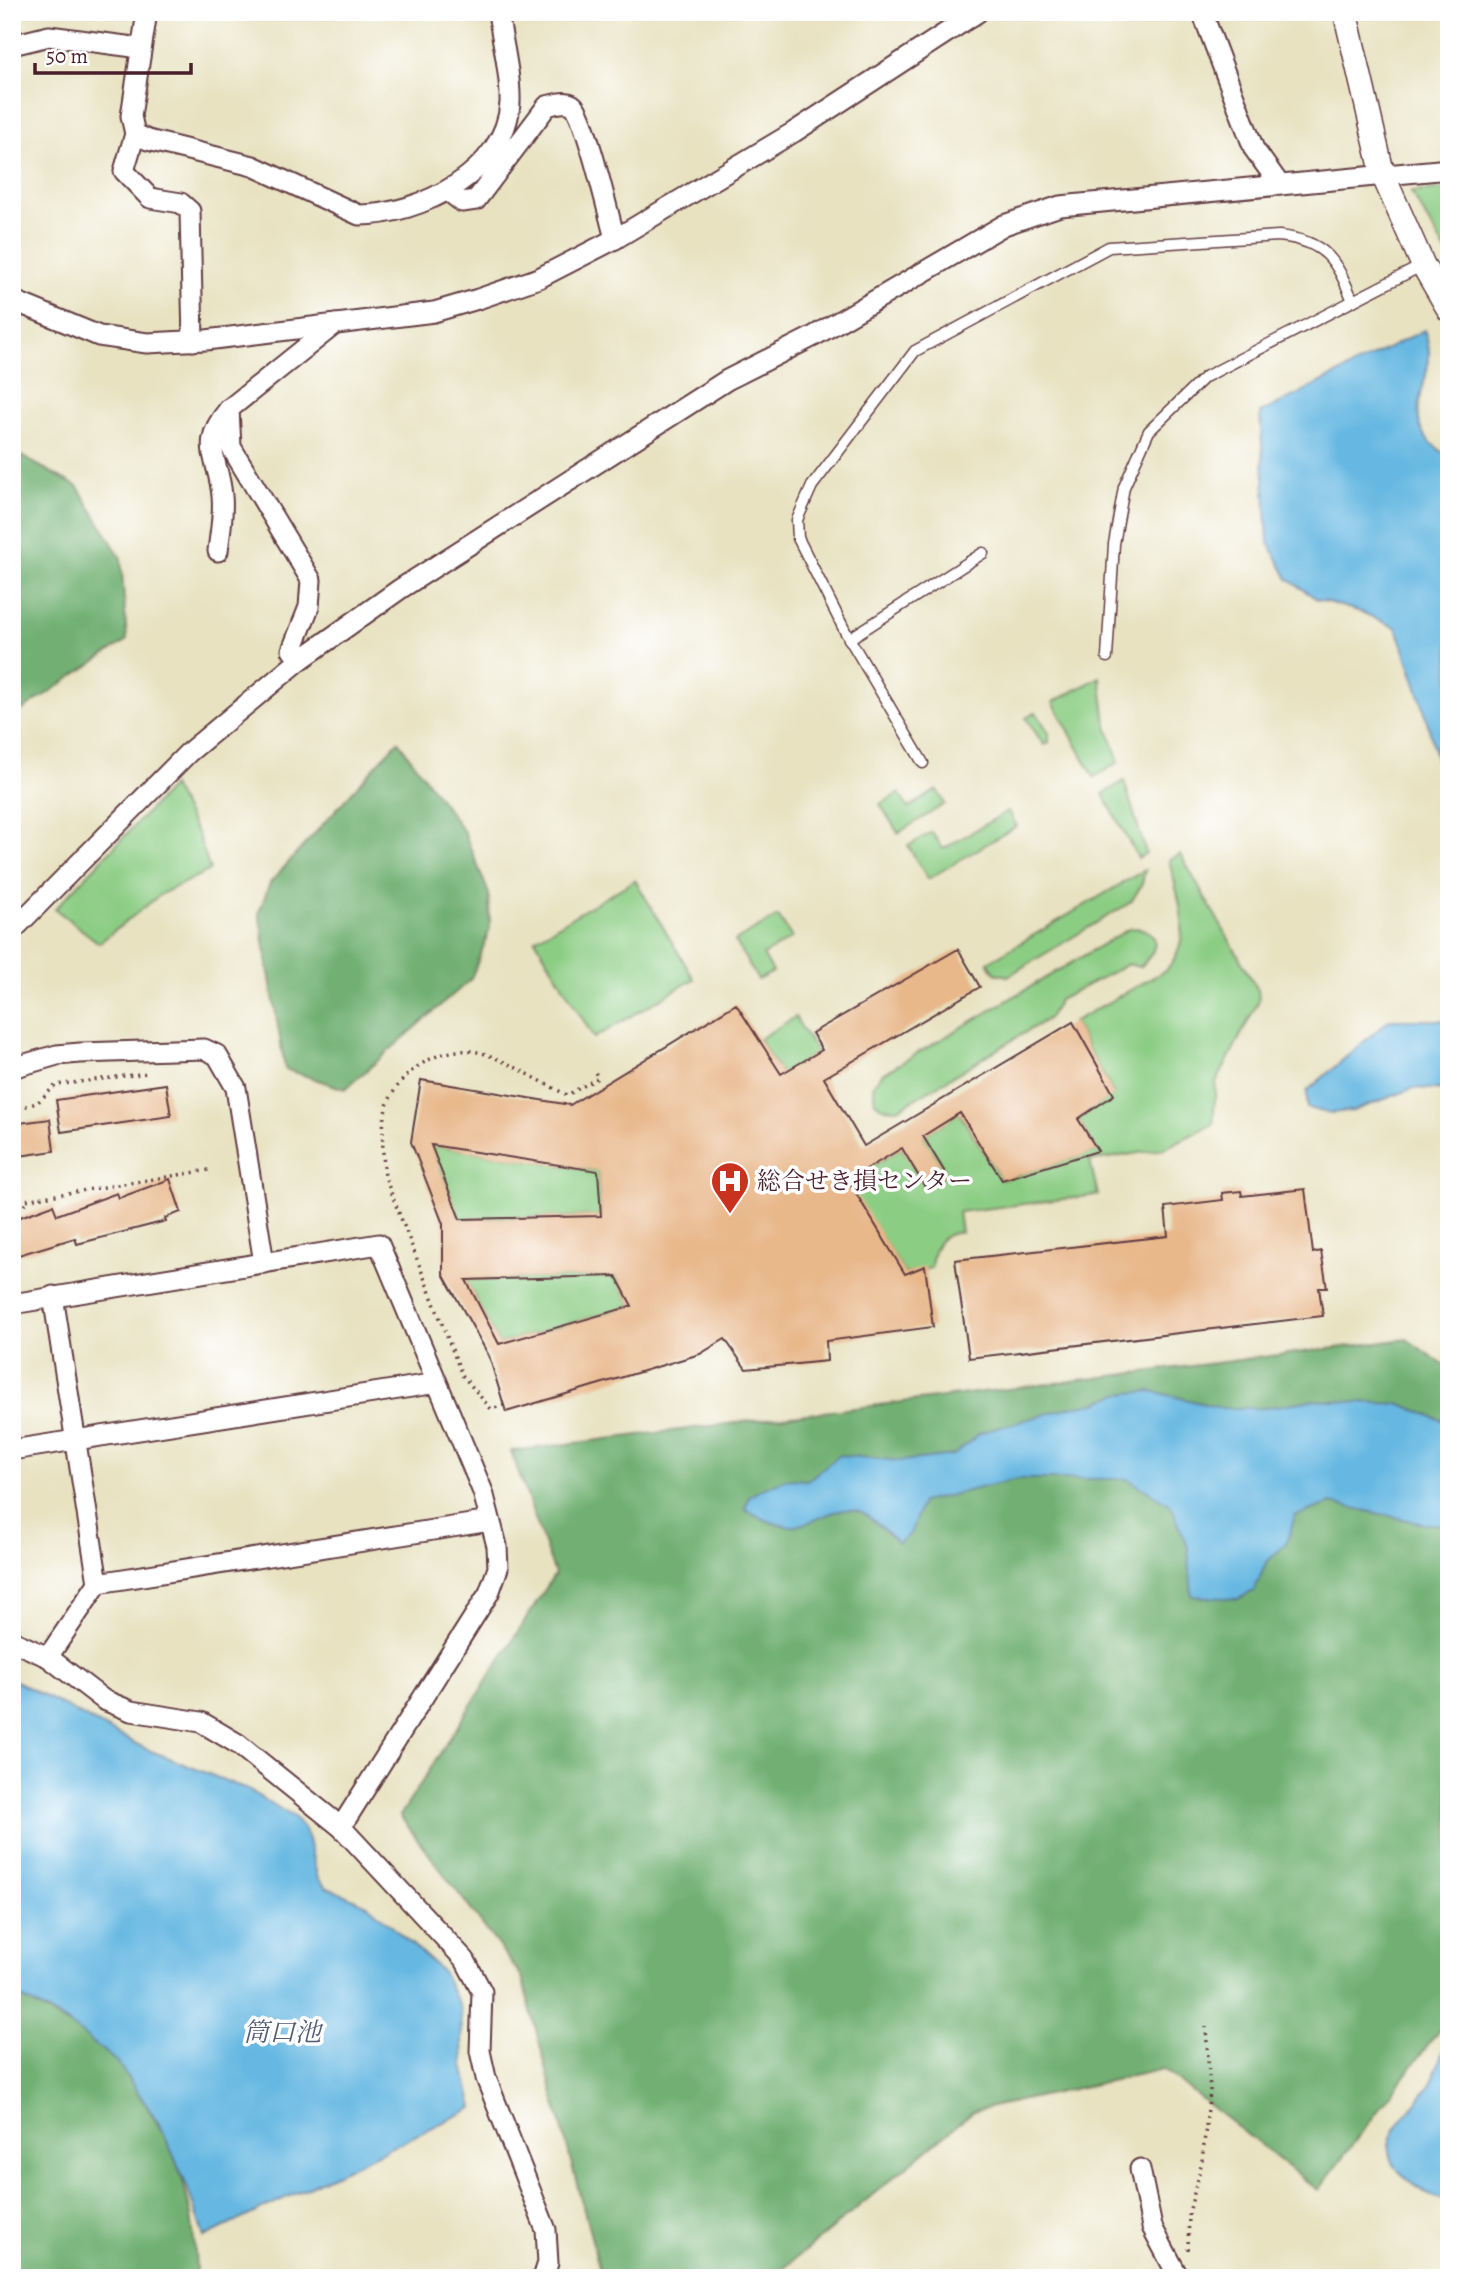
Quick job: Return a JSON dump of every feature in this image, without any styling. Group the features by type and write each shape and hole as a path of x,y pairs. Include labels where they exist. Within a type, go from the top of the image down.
{"street":[{"path":"147,12 131,116 135,134 124,171 150,198 181,203 190,211 193,341"},
{"path":"135,134 148,140 253,166 359,215 393,211 448,191 480,166 503,137 510,103 498,12"},
{"path":"12,300 99,336 147,343 193,341 434,312 478,299 538,278 615,239 794,132 954,21 978,12"},
{"path":"1202,12 1254,149 1280,185"},
{"path":"1345,12 1357,77 1383,175 1423,265 1449,310"},
{"path":"12,45 49,36 141,48"},
{"path":"448,191 462,202 476,200 547,106 559,102 572,104 578,109 589,142 615,239"},
{"path":"12,931 188,753 300,660 400,589 727,380 814,337 1004,225 1060,206 1449,169"},
{"path":"218,551 223,503 221,484 210,450 217,424 229,409 335,324"},
{"path":"229,409 230,447 311,580 309,607 292,650 300,660"},
{"path":"12,1068 57,1055 80,1053 204,1049 217,1055 236,1088 264,1263"},
{"path":"12,1304 379,1244 483,1492 498,1568 489,1593 341,1827"},
{"path":"48,1657 98,1583 54,1296"},
{"path":"12,1450 438,1383"},
{"path":"98,1583 490,1521"},
{"path":"12,1641 48,1657 104,1700 131,1711 201,1722 238,1744 341,1827 465,1960 482,1992 480,2051 486,2078 546,2230 548,2263 543,2278"},
{"path":"1140,2169 1152,2227 1184,2270"}],"lane":[{"path":"923,763 849,639 804,550 799,538 797,520 812,486 915,351 1109,247 1279,236 1301,238 1326,252 1340,268 1353,301"},
{"path":"1107,657 1114,544 1124,487 1149,431 1205,377 1423,265"},
{"path":"849,639 983,553"}],"path":[{"path":"504,1405 491,1409 462,1375 386,1177 382,1142 386,1111 397,1087 415,1067 439,1056 465,1051 485,1054 567,1096 598,1078 595,1072"},
{"path":"12,1110 37,1103 56,1085 152,1072"},
{"path":"12,1208 25,1206 25,1200 209,1170"},
{"path":"1184,2270 1189,2213 1202,2161 1210,2091 1206,2027"}],"green space":[{"path":"1449,189 1449,257 1411,192"},
{"path":"12,451 78,487 121,558 127,640 12,717"},
{"path":"1100,677 1106,723 1119,762 1094,777 1053,702"},
{"path":"1036,712 1049,733 1049,743 1044,745 1026,718"},
{"path":"398,741 464,832 489,894 490,929 471,979 345,1089 285,1069 259,912 270,883"},
{"path":"1124,781 1146,853 1138,858 1103,794"},
{"path":"172,786 198,835 210,870 161,894 99,943 55,909"},
{"path":"937,790 945,804 898,833 880,804 899,793 908,808"},
{"path":"1008,811 1017,826 928,879 908,846 932,832 943,849"},
{"path":"1180,854 1258,990 1259,1000 1216,1083 1213,1124 1163,1149 1090,1161 1098,1195 958,1212 961,1232 942,1238 933,1253 931,1268 905,1274 847,1182 902,1148 925,1186 946,1175 923,1136 959,1113 1002,1180 1097,1151 1078,1119 1114,1094 1073,1022 1166,970 1175,958 1180,945 1182,917 1169,860"},
{"path":"1145,870 1142,884 1131,902 1008,976 995,973 988,962"},
{"path":"635,880 694,979 594,1038 535,939"},
{"path":"778,916 792,938 763,955 773,972 758,980 735,941"},
{"path":"1129,929 1146,930 1154,939 1150,956 1139,967 1128,964 1059,1000 1049,1018 898,1109 883,1108 875,1102 873,1085 882,1074"},
{"path":"795,1017 817,1053 802,1062 825,1143 759,1039"},
{"path":"431,1145 598,1171 601,1216 460,1219"},
{"path":"616,1276 632,1306 499,1344 466,1280"},
{"path":"1407,1339 1449,1369 1449,2017 1318,2190 1163,2069 974,2111 772,2278 602,2278 522,1977 400,1816 555,1574 511,1451"},
{"path":"12,1993 80,2031 116,2061 126,2074 166,2139 183,2180 192,2224 196,2273 203,2278 12,2278"}],"water":[{"path":"1424,330 1429,357 1419,418 1427,438 1449,458 1449,808 1424,709 1397,628 1361,612 1317,599 1288,579 1268,541 1260,413"},
{"path":"1389,1020 1449,1020 1449,1090 1414,1088 1353,1111 1328,1113 1307,1108 1307,1091"},
{"path":"1152,1391 1221,1408 1264,1408 1312,1400 1401,1404 1449,1423 1449,1525 1425,1524 1331,1503 1295,1516 1287,1542 1266,1563 1254,1591 1238,1599 1192,1596 1188,1548 1171,1505 1127,1479 1017,1479 922,1502 910,1534 899,1543 871,1518 851,1510 841,1510 805,1524 786,1526 770,1522 745,1509 749,1497 760,1490 786,1479 808,1480 839,1455 901,1461 954,1455 980,1433 1070,1407 1096,1403 1118,1394"},
{"name":"筒口池","path":"12,1679 146,1749 246,1789 294,1817 306,1832 318,1879 326,1887 368,1905 442,1971 461,2010 463,2065 473,2108 204,2237 187,2186 160,2125 117,2062 66,2021 12,1993"},
{"path":"1449,2040 1449,2200 1428,2194 1397,2169 1390,2156 1389,2144 1401,2121 1430,2085"}],"building":[{"path":"958,949 980,987 824,1078 864,1146 1073,1022 1114,1095 1078,1119 1098,1151 1002,1180 960,1113 923,1136 946,1174 925,1187 902,1148 848,1180 905,1274 925,1266 933,1327 826,1341 827,1361 746,1369 725,1339 700,1354 506,1412 489,1356 443,1274 443,1224 411,1142 421,1080 570,1105 736,1004 781,1074 822,1050 812,1033","holes":["431,1145 598,1171 601,1216 460,1219","616,1276 632,1306 499,1344 466,1280"]},
{"path":"166,1084 171,1116 61,1132 56,1100"},
{"path":"50,1119 54,1151 12,1157 12,1124"},
{"path":"170,1179 181,1212 165,1218 166,1221 77,1244 75,1238 12,1257 12,1220 53,1205 57,1215 117,1193 119,1198"},
{"path":"1305,1189 1313,1253 1321,1251 1327,1288 1319,1288 1323,1316 969,1358 955,1260 1168,1236 1165,1207 1223,1200 1222,1193 1241,1191 1242,1196"}],"place":[{"name":"総合せき損センター","path":"730,1215"}]}
